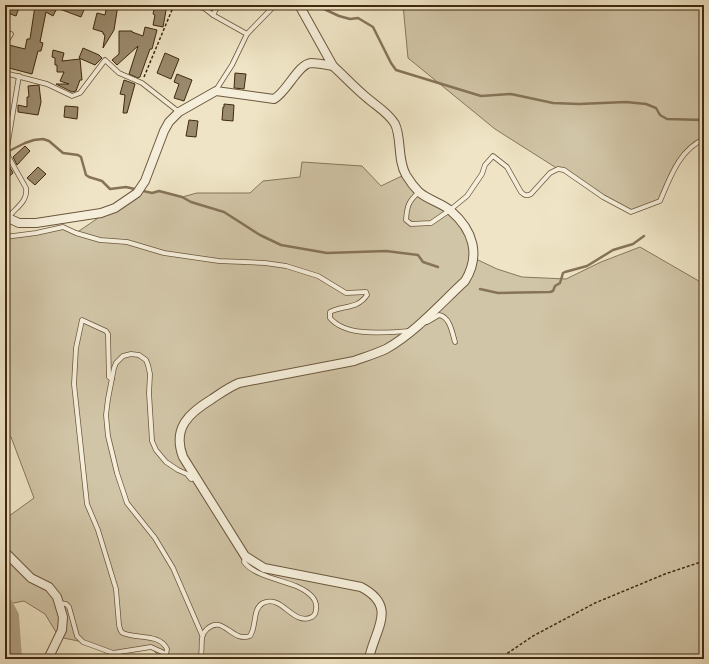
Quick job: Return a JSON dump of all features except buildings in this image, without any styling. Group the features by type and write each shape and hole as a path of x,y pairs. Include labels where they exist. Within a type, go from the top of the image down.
{"street":[{"path":"299,5 333,66 366,98 385,111 395,124 398,135 400,155 406,174 419,192 450,210 468,231 474,258 472,266 465,281 412,331 385,349 371,356 354,361 239,383 230,387 193,411 185,421 179,438 179,444 183,457 195,478 245,556 264,568 361,587 378,600 382,613 382,620 370,652 369,659"},
{"path":"6,219 19,223 36,223 100,214 115,208 139,190 145,181 164,131 169,122 179,112 216,91 274,99 280,96 304,66 311,63 333,66"},
{"path":"5,552 31,578 49,587 57,597 63,617 62,630 48,659"}],"lane":[{"path":"187,5 204,8 213,15 246,34"},
{"path":"213,15 218,5"},
{"path":"216,91 232,65 246,34 275,5"},
{"path":"5,44 11,34"},
{"path":"5,73 47,84 72,96 80,93 105,60 119,73 142,83 179,112"},
{"path":"6,219 24,202 27,194 26,188 8,156 7,148 19,76"},
{"path":"419,192 411,199 407,207 406,220 412,224 431,223 467,196 482,174 485,165 494,156 507,167 524,195 527,196 531,194 550,173 558,169 564,170 603,197 631,212 660,201 676,165 687,152 704,139"},
{"path":"5,237 36,233 63,227 100,240 127,242 164,253 219,261 265,263 286,266 318,276 346,293 366,292 368,295 354,306 330,312 330,318 345,328 363,332 412,331 439,315 444,316 449,322 456,342"},
{"path":"112,379 109,377 108,334 106,331 82,320 76,348 74,384 87,504 98,530 116,589 119,625 121,631 124,634 148,637 164,644 167,649 166,655"},
{"path":"195,478 191,480 187,474 166,462 154,445 151,428 149,393 150,374 148,365 146,360 135,354 123,356 116,363 112,379 108,399 106,425 117,473 127,503 155,538 173,568 202,635 202,654 200,659"},
{"path":"202,635 203,632 210,626 218,624 242,638 250,636 255,624 256,610 258,606 267,602 276,602 303,619 310,618 316,612 316,603 308,593 297,587 254,571 244,562 245,556"},
{"path":"59,603 66,604 69,607 77,636 82,642 113,653 152,647 171,659"}],"path":[{"path":"142,83 174,5"},
{"path":"499,659 533,636 595,603 665,574 704,561"}],"shaded area":[{"path":"403,5 704,5 704,139 687,152 676,165 660,201 631,212 558,169 495,129 408,58"},
{"path":"302,162 362,166 381,186 406,174 419,192 450,210 468,231 474,258 497,269 522,277 566,279 601,262 640,247 704,284 704,659 161,659 151,647 116,653 83,642 59,637 45,614 24,601 8,604 5,601 5,519 34,498 11,437 5,438 5,237 63,227 76,233 101,216 136,199 139,190 152,193 159,191 182,197 197,193 250,193 263,181 300,177"}],"waterway":[{"path":"318,5 339,16 350,19 358,18 373,27 396,70 481,96 511,94 553,103 579,104 626,102 646,104 656,108 660,115 667,119 704,120"},
{"path":"5,152 25,143 43,139 49,141 63,153 78,155 81,157 86,175 102,181 110,189 126,187 152,193 159,191 182,197 191,202 224,212 260,235 281,245 327,253 386,251 418,255 423,262 438,267"},
{"path":"480,289 498,293 550,292 553,291 555,286 560,283 563,273 587,266 613,250 633,244 644,236"},
{"path":"5,605 11,616 14,659"}]}
